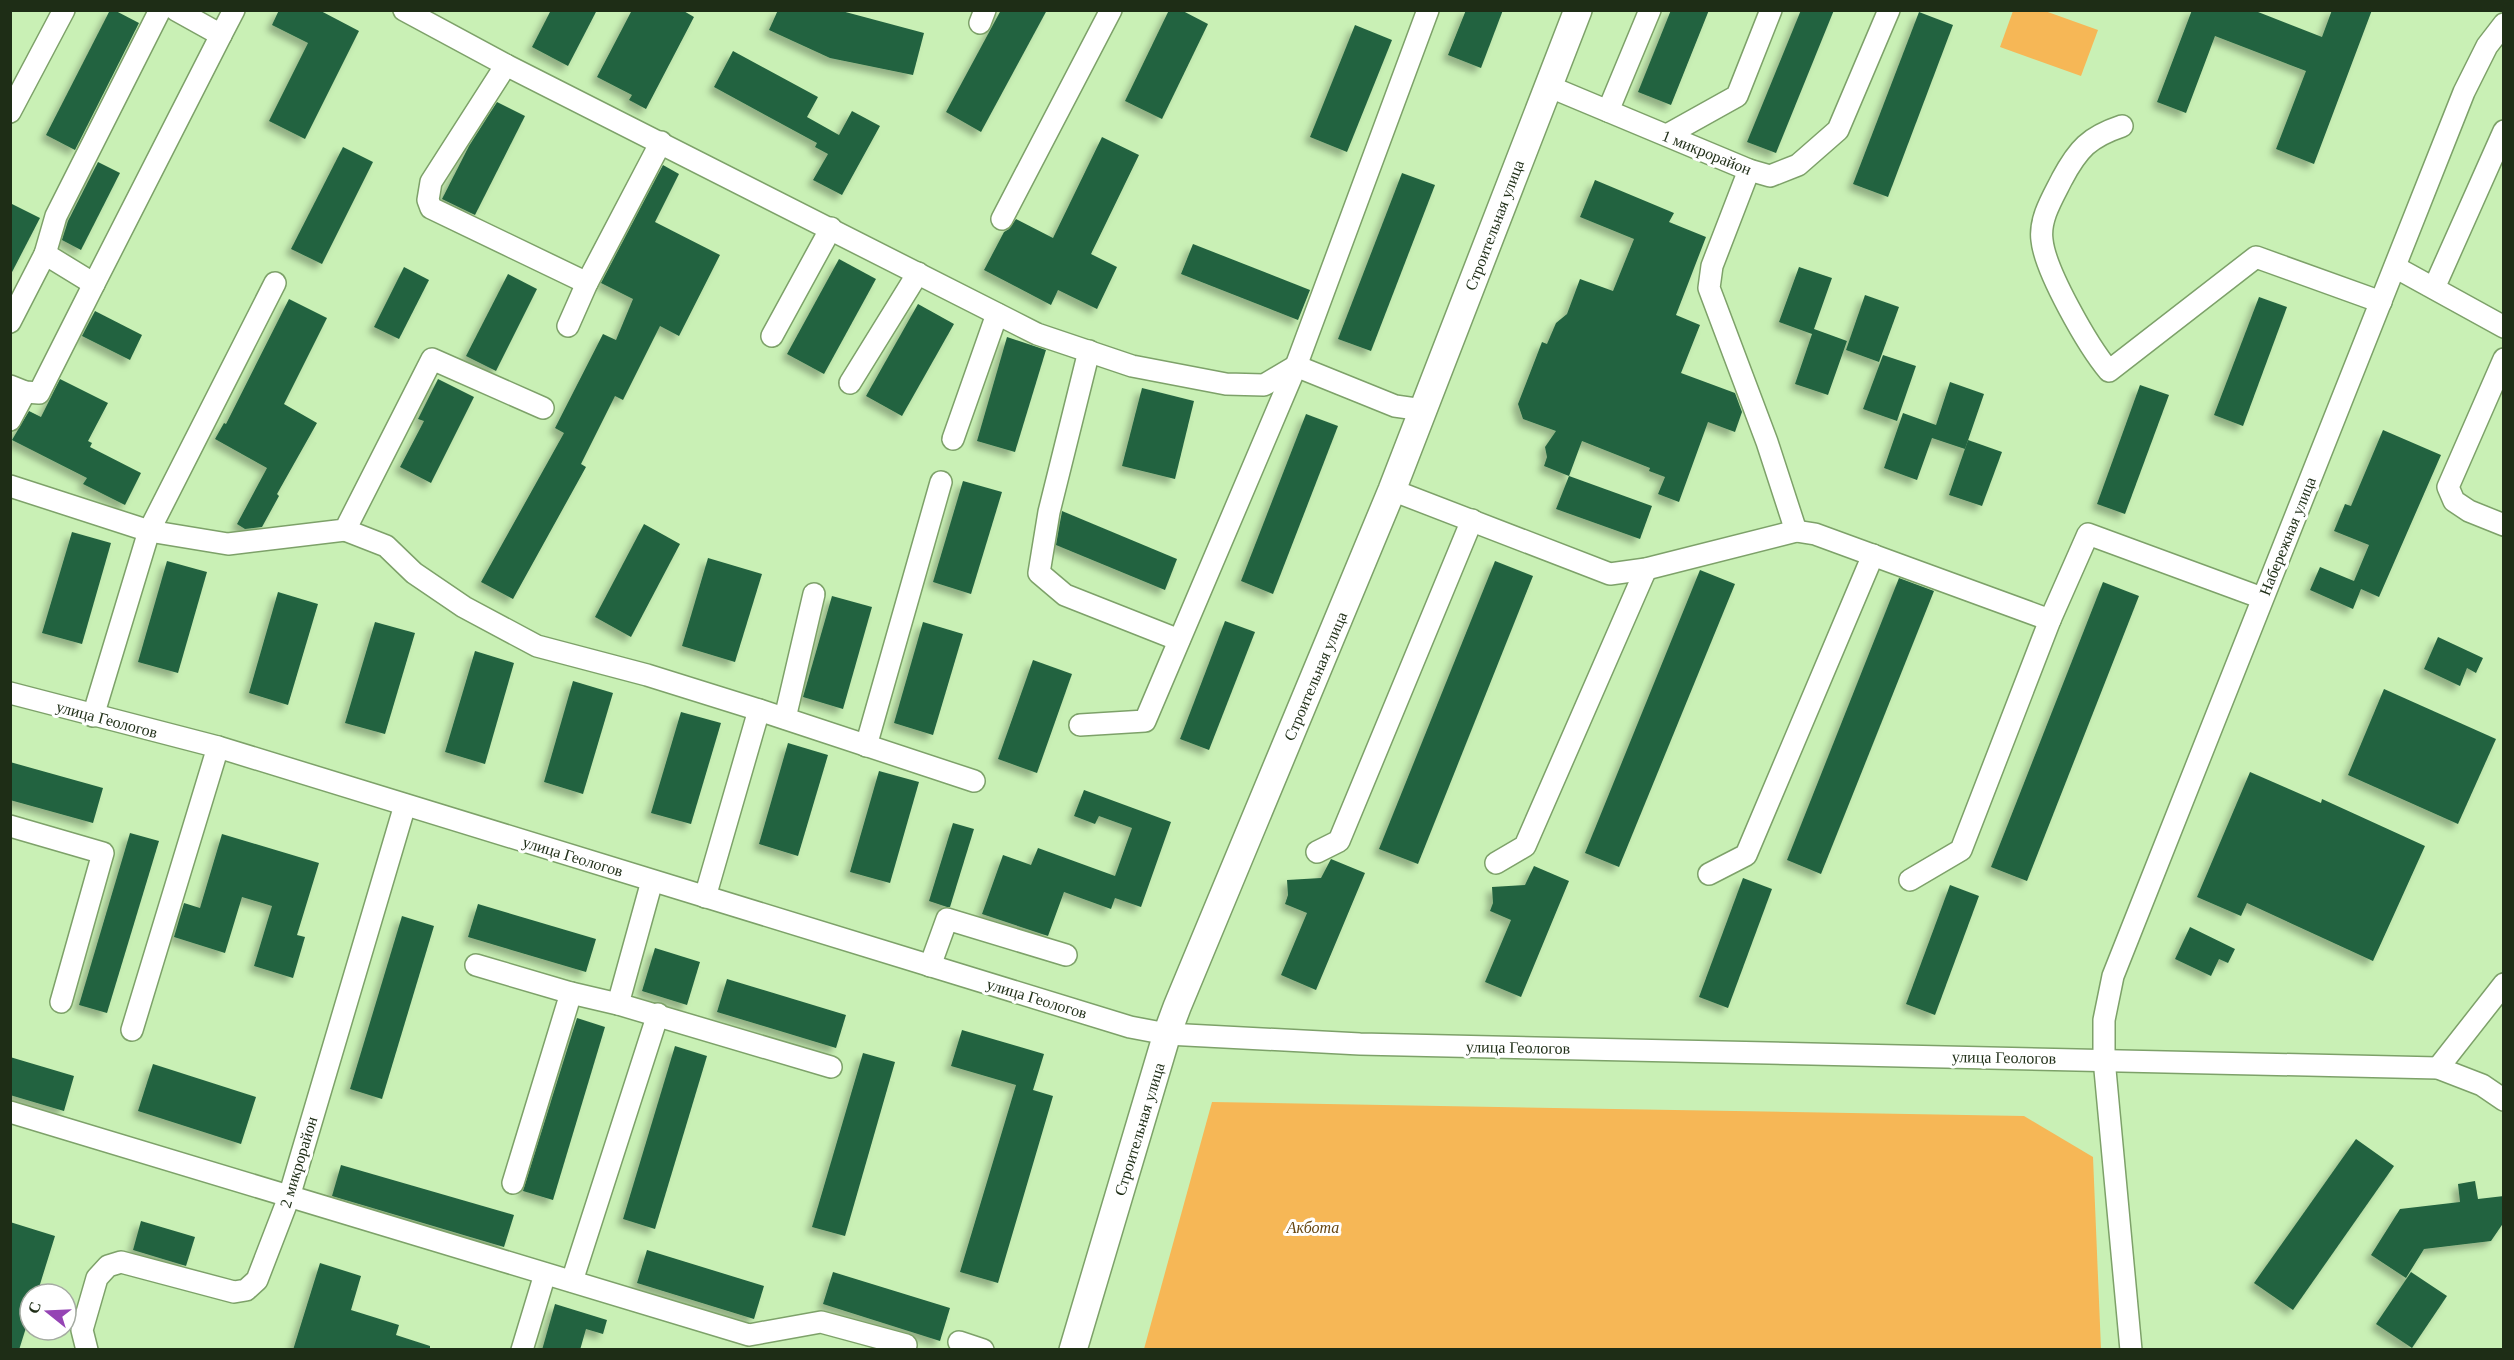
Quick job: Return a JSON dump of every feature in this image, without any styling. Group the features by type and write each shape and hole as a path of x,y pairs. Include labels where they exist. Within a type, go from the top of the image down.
{"main road":[{"name":"Строительная улица","path":"1073,1350 1167,1034 1392,490 1578,10"}],"street":[{"path":"10,112 64,10"},
{"path":"10,322 45,254 56,216 160,10"},
{"path":"176,10 221,35"},
{"path":"10,420 18,389 39,393 234,10"},
{"path":"1002,219 1111,10"},
{"path":"1080,725 1145,721 1296,366 1428,10"},
{"path":"1608,111 1650,10"},
{"path":"1667,135 1737,96 1771,10"},
{"name":"1 микрорайон","path":"1548,86 1770,177 1798,165 1838,130 1889,10"},
{"path":"404,11 1037,334 1132,366 1226,384 1264,385 1296,366"},
{"name":"Набережная улица","path":"2131,1350 2104,1059 2104,1020 2113,975 2464,92 2487,46 2504,24"},
{"path":"506,65 431,182 428,200 431,208 586,284"},
{"path":"2122,126 2098,134 2073,158 2046,212 2042,238 2052,275 2109,371 2256,257 2381,302"},
{"path":"2434,288 2504,131"},
{"path":"568,326 586,284 661,142"},
{"path":"1749,170 1712,266 1709,288 1767,442 1796,531"},
{"path":"771,336 831,228"},
{"path":"45,254 94,284"},
{"path":"2395,267 2504,327"},
{"path":"850,383 918,273"},
{"path":"93,716 149,531 275,283"},
{"path":"952,439 997,314"},
{"path":"1089,351 1049,512 1039,573 1065,595 1179,640"},
{"path":"345,530 432,359 543,408"},
{"path":"2504,359 2448,487 2454,501 2469,511 2504,525"},
{"path":"1296,366 1395,406 1423,410"},
{"path":"867,746 941,482"},
{"path":"10,486 149,531 228,544 345,530 386,546 414,573 464,607 537,646 647,675 974,781"},
{"path":"1392,490 1610,574 1646,569 1796,531 1815,534 2050,620"},
{"path":"1317,852 1339,841 1472,520"},
{"path":"1910,880 1961,849 2050,620 2088,534 2262,598"},
{"path":"1709,874 1746,855 1873,555"},
{"path":"1496,863 1525,846 1646,569"},
{"path":"785,718 814,594"},
{"name":"улица Геологов","path":"10,693 218,747 1130,1027 1167,1034 1360,1044 2438,1068 2482,1085 2504,1100"},
{"path":"705,897 759,710"},
{"path":"132,1030 218,747"},
{"name":"2 микрорайон","path":"87,1350 82,1330 97,1278 108,1266 121,1262 234,1292 246,1290 257,1280 289,1197 405,805"},
{"path":"10,826 103,853 61,1002"},
{"path":"618,1004 652,880"},
{"path":"930,966 947,919 1066,955"},
{"path":"476,965 571,993 658,1014 831,1067"},
{"path":"2438,1068 2504,984"},
{"path":"513,1183 571,993"},
{"path":"572,1281 658,1014"},
{"path":"10,1112 750,1335 821,1322 906,1346 905,1350"},
{"path":"522,1350 545,1274"},
{"path":"959,1342 983,1350"}],"green space":[{"path":"2013,11 2045,11 2098,30 2081,76 2000,47"},
{"name":"Акбота","path":"1212,1102 2024,1116 2093,1157 2101,1349 1144,1349"}],"building":[{"path":"110,10 139,23 75,150 46,135"},
{"path":"279,10 319,10 359,31 305,139 269,121 308,43 272,25"},
{"path":"551,10 597,10 568,66 532,47"},
{"path":"632,10 682,10 694,17 646,109 629,100 632,95 597,77"},
{"path":"778,10 838,10 924,33 913,75 830,58 769,30"},
{"path":"1001,10 1047,10 981,132 946,112"},
{"path":"1169,10 1181,10 1208,24 1162,119 1125,101"},
{"path":"1466,10 1503,10 1481,68 1448,55"},
{"path":"1671,10 1709,10 1671,105 1638,92"},
{"path":"1801,10 1834,10 1776,153 1747,142"},
{"path":"2192,10 2253,10 2322,37 2332,10 2372,10 2314,164 2276,149 2306,71 2215,36 2186,113 2157,102"},
{"path":"1919,12 1953,25 1888,197 1853,184"},
{"path":"1355,25 1392,40 1347,152 1310,137"},
{"path":"733,51 818,97 807,117 839,135 852,111 880,126 842,195 813,180 828,154 815,147 817,143 714,87"},
{"path":"497,102 525,116 475,215 442,199 469,146"},
{"path":"1102,137 1139,155 1091,254 1117,267 1097,309 1058,290 1051,305 984,270 1004,232 1016,219 1053,238"},
{"path":"343,147 373,162 322,264 291,249"},
{"path":"98,162 120,173 81,250 62,240 68,221"},
{"path":"663,165 679,174 655,222 720,255 679,336 660,326 623,400 615,396 581,464 586,467 513,599 481,582 564,433 555,428 603,334 616,340 633,299 601,283"},
{"path":"1402,173 1435,185 1371,351 1338,339"},
{"path":"1595,180 1674,213 1669,222 1706,237 1676,315 1700,325 1681,373 1735,393 1742,412 1735,432 1708,422 1679,502 1658,494 1665,477 1649,471 1650,468 1582,441 1569,476 1544,466 1547,457 1545,447 1556,431 1523,419 1518,404 1542,342 1547,344 1556,323 1567,314 1580,279 1613,291 1634,239 1580,217"},
{"path":"10,203 40,218 10,276"},
{"path":"1193,244 1310,290 1298,320 1181,274"},
{"path":"839,259 876,279 824,374 787,354"},
{"path":"404,267 429,280 399,339 374,327"},
{"path":"1799,267 1832,278 1814,329 1847,341 1828,395 1795,384 1812,334 1779,322"},
{"path":"508,274 537,289 496,371 466,356"},
{"path":"1865,295 1899,307 1879,362 1846,350"},
{"path":"2259,297 2287,307 2243,426 2214,415"},
{"path":"289,299 327,318 284,404 317,423 277,494 279,496 262,527 245,529 237,524 267,468 215,439 224,423 226,424"},
{"path":"918,304 954,324 902,416 866,396"},
{"path":"95,311 142,335 130,360 82,336"},
{"path":"1007,337 1046,350 1015,452 977,441"},
{"path":"1883,355 1916,366 1897,421 1863,409"},
{"path":"60,379 108,403 88,441 92,443 90,447 141,473 125,505 83,484 87,478 12,440 29,411 41,417"},
{"path":"438,379 474,397 431,483 400,467 424,421 418,419"},
{"path":"1950,382 1984,394 1965,449 1932,438 1917,480 1884,468 1903,413 1936,425"},
{"path":"2140,385 2169,395 2125,514 2097,504"},
{"path":"1142,388 1194,401 1175,479 1122,466"},
{"path":"1306,414 1338,426 1273,594 1241,581"},
{"path":"2383,430 2441,455 2379,597 2361,589 2353,609 2310,590 2320,567 2354,581 2369,545 2334,531 2345,504 2351,506"},
{"path":"1968,440 2002,452 1982,506 1949,495"},
{"path":"1569,476 1652,506 1640,539 1556,509"},
{"path":"963,481 1002,492 971,594 933,582"},
{"path":"1062,511 1177,559 1165,590 1056,545"},
{"path":"644,524 680,544 631,637 595,617"},
{"path":"72,532 111,543 82,644 42,633"},
{"path":"708,558 762,574 735,662 682,646"},
{"path":"167,561 207,572 178,673 138,662"},
{"path":"1495,561 1533,576 1418,864 1379,849"},
{"path":"1700,570 1735,584 1619,867 1585,853"},
{"path":"1899,578 1934,591 1821,874 1787,860"},
{"path":"2103,582 2139,596 2027,881 1991,867"},
{"path":"278,592 318,604 288,705 249,693"},
{"path":"832,596 872,607 843,709 803,697"},
{"path":"1225,621 1255,632 1209,750 1180,739"},
{"path":"375,622 415,633 385,734 345,723"},
{"path":"923,622 963,634 933,735 894,723"},
{"path":"2438,637 2483,658 2476,673 2467,668 2460,686 2424,669"},
{"path":"475,651 514,663 485,764 445,752"},
{"path":"1033,660 1072,674 1037,773 998,759"},
{"path":"573,681 613,693 583,794 544,782"},
{"path":"2384,689 2496,739 2458,824 2348,775"},
{"path":"681,712 721,723 691,824 651,813"},
{"path":"788,743 828,755 798,856 759,844"},
{"path":"10,762 103,788 93,823 10,800"},
{"path":"879,771 919,782 890,883 850,872"},
{"path":"2250,772 2321,803 2322,799 2425,846 2373,961 2247,903 2241,916 2197,897"},
{"path":"1084,790 1171,822 1141,907 1115,898 1111,909 1064,892 1048,936 982,914 1003,855 1031,865 1038,848 1115,876 1132,828 1099,816 1095,824 1074,816"},
{"path":"953,823 974,829 950,907 947,907 929,901"},
{"path":"130,833 159,841 107,1013 79,1005"},
{"path":"222,834 319,863 297,935 305,937 293,978 254,966 272,906 242,897 225,953 174,937 184,903 200,908"},
{"path":"1331,859 1365,873 1316,990 1281,975 1307,913 1285,904 1288,895 1287,880 1321,878"},
{"path":"1534,866 1569,881 1521,997 1485,982 1511,920 1490,911 1493,903 1492,887 1525,885"},
{"path":"1743,878 1772,889 1728,1008 1699,997"},
{"path":"1950,885 1979,896 1935,1015 1906,1004"},
{"path":"478,904 596,939 586,972 468,937"},
{"path":"402,916 434,926 382,1099 350,1089"},
{"path":"2190,927 2235,949 2228,963 2219,959 2211,976 2175,959"},
{"path":"655,948 700,962 687,1005 642,991"},
{"path":"727,979 846,1015 836,1048 717,1012"},
{"path":"577,1018 605,1027 553,1200 523,1191"},
{"path":"962,1030 1044,1054 1033,1090 1053,1096 998,1283 960,1272 1016,1085 951,1066"},
{"path":"675,1046 707,1056 655,1229 623,1219"},
{"path":"863,1053 895,1062 845,1236 812,1227"},
{"path":"10,1057 74,1076 64,1111 10,1095"},
{"path":"153,1064 256,1097 241,1144 138,1111"},
{"path":"2356,1139 2394,1166 2293,1310 2254,1283"},
{"path":"341,1165 514,1215 504,1247 332,1196"},
{"path":"2475,1181 2478,1199 2504,1196 2504,1222 2491,1241 2424,1249 2406,1278 2371,1255 2400,1209 2460,1202 2458,1184"},
{"path":"141,1221 195,1237 186,1266 133,1250"},
{"path":"10,1222 55,1236 41,1282 18,1282 18,1342 22,1342 19,1350 10,1350"},
{"path":"647,1250 764,1286 754,1319 637,1283"},
{"path":"320,1263 361,1276 351,1310 399,1325 396,1335 430,1346 430,1350 293,1350"},
{"path":"833,1272 950,1308 940,1341 823,1304"},
{"path":"2411,1272 2447,1296 2412,1348 2376,1324"},
{"path":"555,1304 607,1320 603,1334 586,1329 580,1350 542,1350"}]}
